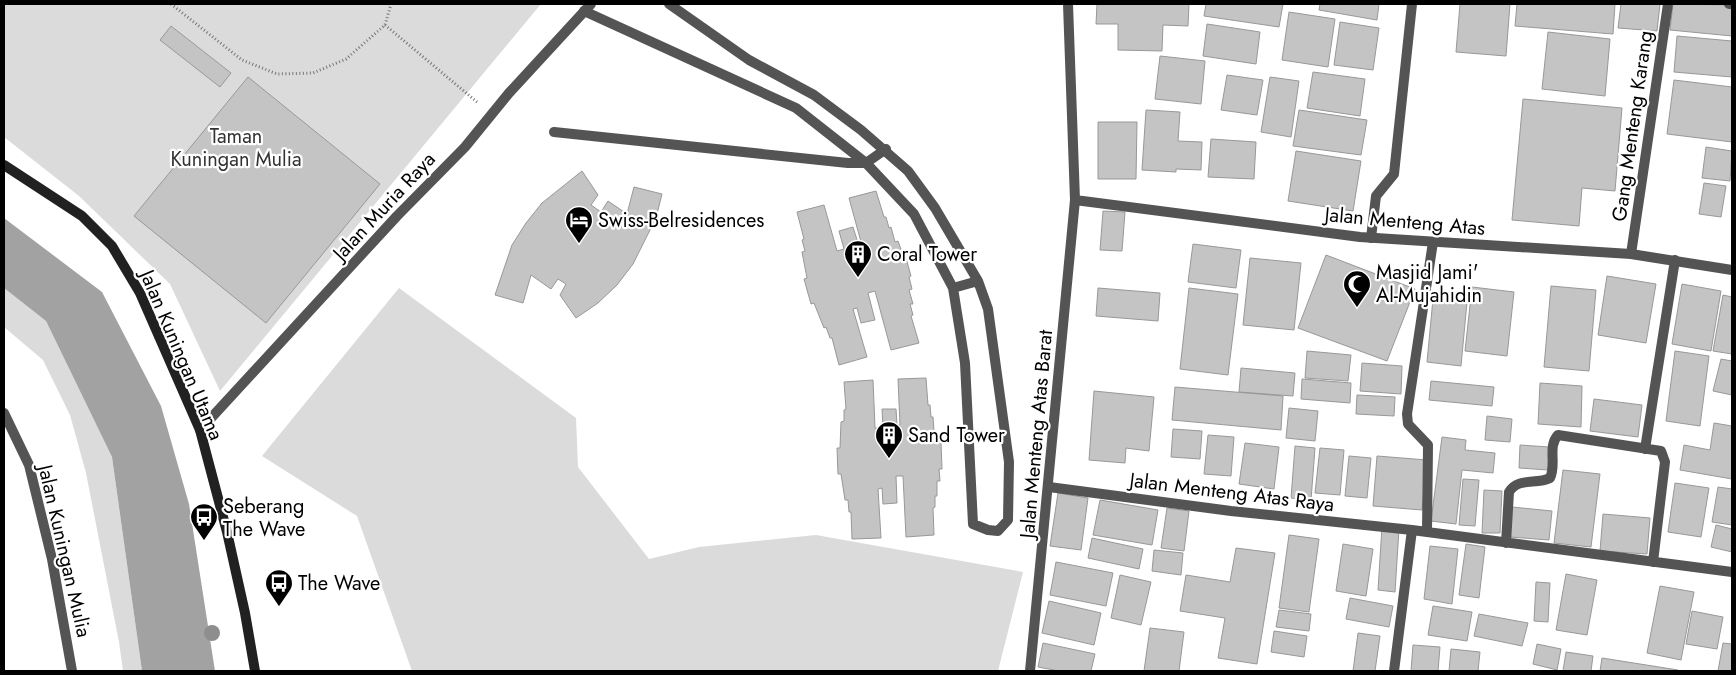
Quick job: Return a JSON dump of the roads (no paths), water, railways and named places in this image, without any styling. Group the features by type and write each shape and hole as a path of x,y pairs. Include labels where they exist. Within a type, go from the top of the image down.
{"main road":[{"name":"Jalan Kuningan Utama","path":"4,165 82,216 112,246 140,293 200,430 231,550 245,612 255,671"}],"street":[{"path":"588,8 796,108 866,163 914,214 953,288 965,363 973,524 988,530 998,531 1008,520 1009,462 988,309 978,281 935,208 908,171 886,150 814,95 749,60 669,4"},
{"name":"Jalan Menteng Atas Barat","path":"1030,671 1075,200 1068,4"},
{"path":"1371,238 1376,196 1394,174 1412,4"},
{"name":"Gang Menteng Karang","path":"1631,254 1668,4"},
{"name":"Jalan Muria Raya","path":"200,430 396,216 465,146 588,8"},
{"path":"554,132 795,159 866,163 886,150"},
{"name":"Jalan Menteng Atas","path":"1075,200 1371,238 1631,254 1732,270"},
{"path":"1427,532 1428,445 1408,424 1407,414 1433,242"},
{"path":"1645,449 1675,260"},
{"path":"953,288 978,281"},
{"name":"Jalan Kuningan Mulia","path":"4,412 29,465 52,559 72,671"},
{"path":"1506,543 1509,492 1513,486 1521,482 1543,481 1550,478 1553,470 1553,442 1558,435 1661,451 1665,462 1653,562"},
{"name":"Jalan Menteng Atas Raya","path":"1049,487 1231,511 1412,530 1732,572"},
{"path":"1394,671 1412,530"}],"place":[{"name":"Swiss-Belresidences","path":"579,244"},
{"name":"Coral Tower","path":"858,278"},
{"name":"Masjid Jami' Al-Mujahidin","path":"1357,308"},
{"name":"Sand Tower","path":"889,459"},
{"name":"Seberang The Wave","path":"204,541"},
{"name":"The Wave","path":"279,607"}],"park label":[{"name":"Taman Kuningan Mulia","path":"236,148"}]}
